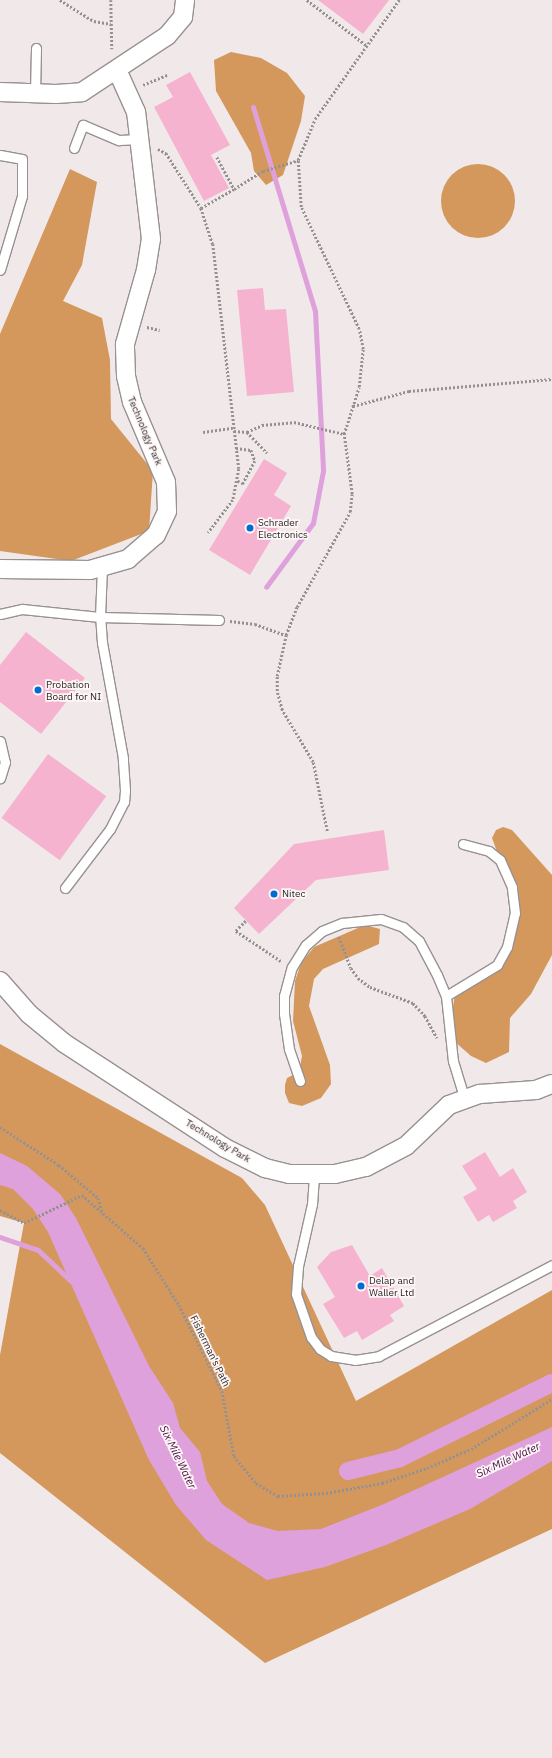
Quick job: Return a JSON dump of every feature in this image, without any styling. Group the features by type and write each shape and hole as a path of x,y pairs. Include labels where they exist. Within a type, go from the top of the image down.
{"street":[{"path":"0,92 82,92 117,70 177,27 183,17 185,0"},
{"name":"Technology Park","path":"0,569 102,568 128,559 148,545 167,511 166,482 132,402 125,365 127,331 146,270 150,245 149,210 140,139 130,92 117,70"},
{"name":"Technology Park","path":"0,981 28,1014 64,1043 225,1148 265,1168 314,1176 350,1172 390,1156 415,1138 449,1105 464,1098 536,1090 552,1084"}],"lane":[{"path":"35,93 36,48"},
{"path":"74,148 83,125 118,140 140,139"},
{"path":"0,155 22,159 22,196 0,270"},
{"path":"65,888 110,829 124,796 123,758 106,673 100,617 102,568"},
{"path":"0,614 22,609 100,617 219,620"},
{"path":"0,741 5,762 0,778"},
{"path":"446,996 496,965 507,946 515,913 512,887 500,860 489,851 462,844"},
{"path":"300,1081 289,1049 284,1014 285,992 292,967 306,945 334,926 381,918 403,927 426,950 446,996 453,1060 464,1098"},
{"path":"314,1176 312,1204 296,1285 298,1302 307,1329 320,1349 331,1356 355,1360 379,1356 552,1265"}],"path":[{"path":"60,0 94,21 110,24"},
{"path":"111,0 110,24 112,49"},
{"path":"307,0 366,45"},
{"path":"327,832 313,762 282,710 277,691 280,655 297,607 350,512 352,494 344,434 363,366 358,329 301,207 298,160 315,119 399,0"},
{"path":"130,92 167,75"},
{"path":"140,139 166,154 202,208 213,244 236,448 237,481 232,500 220,520 208,533"},
{"path":"217,157 234,189"},
{"path":"202,208 263,171 298,160"},
{"path":"352,407 409,391 552,379"},
{"path":"203,432 234,430 247,432 262,425 294,422 344,434"},
{"path":"247,432 267,453"},
{"path":"236,448 251,450 255,461 243,484 237,481"},
{"path":"219,620 255,624 286,635"},
{"path":"246,921 236,931 246,941 292,967"},
{"path":"334,926 350,968 358,978 370,987 413,1003 425,1016 439,1046"},
{"path":"0,1127 58,1165 98,1198 104,1216"},
{"name":"Fisherman's Path","path":"0,1210 24,1223 82,1195 104,1216 127,1232 143,1248 179,1305 222,1391 234,1456 256,1483 278,1496 326,1492 382,1483 427,1468 471,1448 552,1399"}],"shaded area":[{"path":"231,52 261,58 287,73 305,96 301,121 283,175 266,185 254,171 251,153 216,91 214,60"},
{"path":"478,164 492,167 504,175 512,187 515,201 512,215 504,227 492,235 478,238 464,235 452,227 444,215 441,201 444,187 452,175 464,167"},
{"path":"70,169 97,182 82,265 63,301 102,318 110,360 111,419 153,471 149,531 71,561 0,551 0,334"},
{"path":"503,827 512,830 552,875 552,955 531,994 510,1018 509,1052 486,1063 471,1056 454,1041 451,1019 455,994 490,968 510,935 514,898 492,838 496,830"},
{"path":"365,925 380,929 379,944 323,969 314,979 309,1006 330,1065 331,1084 321,1098 302,1106 289,1103 285,1093 285,1085 287,1078 299,1072 302,1056 293,1021 295,981 301,963 314,947"},
{"path":"0,1044 242,1178 265,1205 356,1401 552,1290 552,1529 265,1663 0,1453 0,1355 24,1223 0,1216"}],"water":[{"name":"Six Mile Water","path":"0,1153 27,1166 60,1194 76,1218 149,1366 173,1403 180,1428 200,1452 207,1481 222,1504 249,1523 278,1531 321,1529 384,1504 552,1427 552,1461 470,1509 386,1545 325,1567 267,1580 206,1540 176,1505 149,1460 48,1232 33,1209 13,1189 0,1185"}],"building":[{"path":"318,0 389,0 363,34"},
{"path":"190,72 230,145 211,155 229,188 204,201 154,107 173,97 166,85"},
{"path":"263,288 265,310 286,309 294,392 247,396 237,290"},
{"name":"Schrader Electronics","path":"264,459 287,473 274,495 291,506 250,575 209,550"},
{"name":"Probation Board for NI","path":"26,632 85,678 41,734 0,702 0,665"},
{"path":"48,754 106,796 60,860 2,818"},
{"name":"Nitec","path":"384,830 389,870 316,880 259,934 234,908 294,844"},
{"path":"485,1152 500,1177 513,1168 527,1192 513,1201 517,1208 493,1222 489,1215 478,1222 463,1197 477,1189 462,1166"},
{"name":"Delap and Waller Ltd","path":"352,1245 370,1276 382,1268 404,1306 390,1315 394,1321 362,1340 357,1331 344,1338 323,1304 335,1297 317,1267 331,1252"}],"waterway":[{"path":"253,107 315,311 323,471 313,523 266,587"},
{"path":"0,1237 38,1250 71,1281"},
{"path":"348,1471 400,1458 552,1383"}],"place":[{"name":"Schrader Electronics","path":"250,528"},
{"name":"Probation Board for NI","path":"38,690"},
{"name":"Nitec","path":"274,894"},
{"name":"Delap and Waller Ltd","path":"361,1286"}]}
